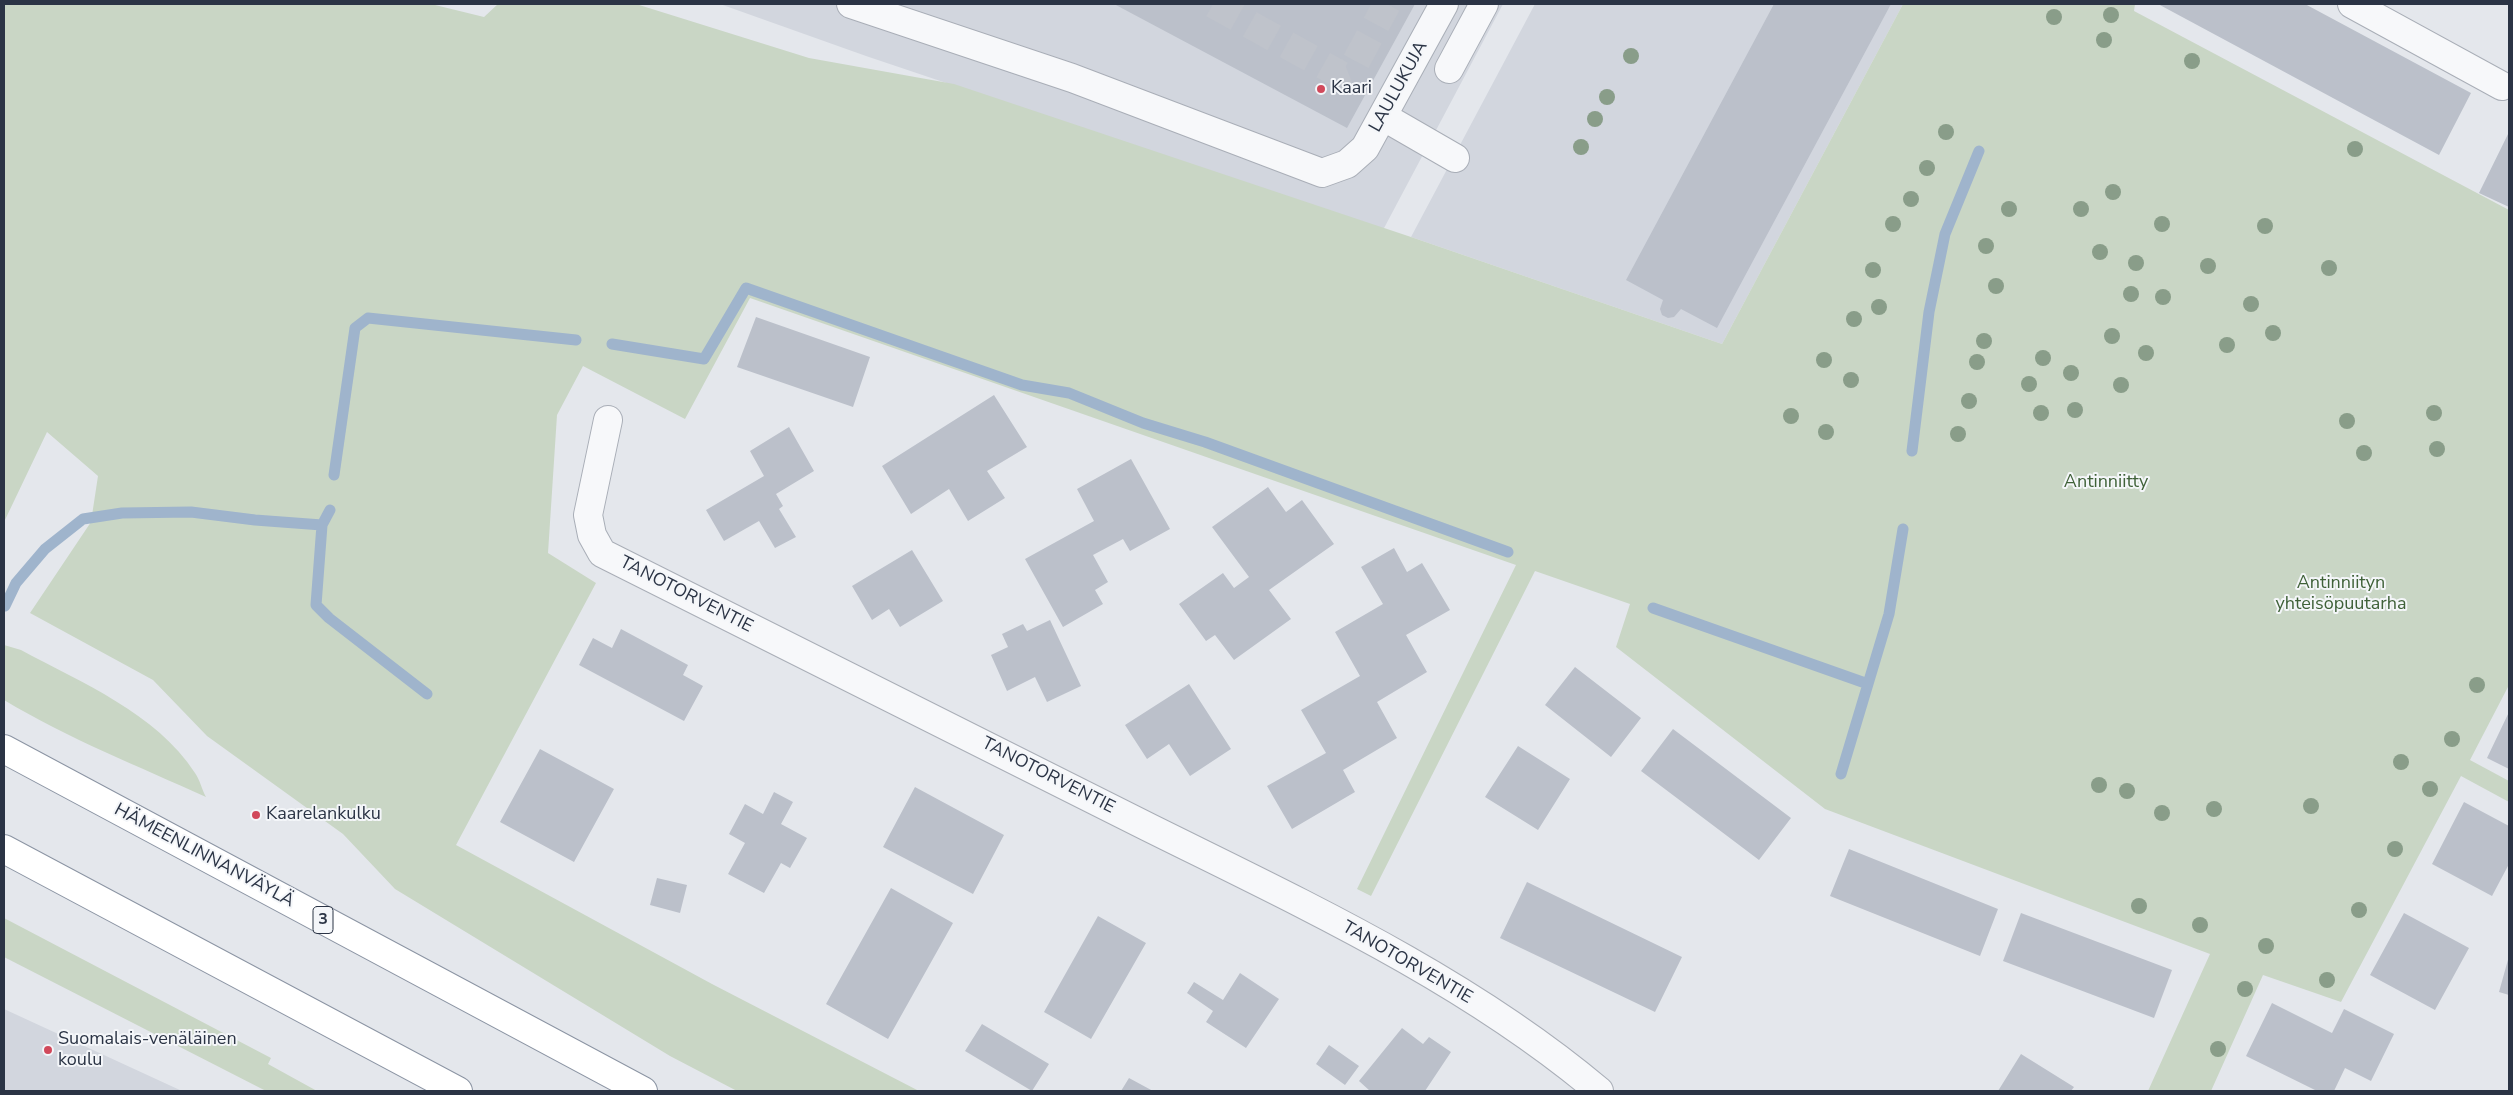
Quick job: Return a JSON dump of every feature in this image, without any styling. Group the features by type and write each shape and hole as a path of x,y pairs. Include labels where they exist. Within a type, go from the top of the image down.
{"highway":[{"name":"HÄMEENLINNANVÄYLÄ","path":"4,749 643,1091"},
{"path":"4,849 458,1091"}],"street":[{"name":"LAULUKUJA","path":"851,4 1072,78 1322,173 1347,164 1365,148 1384,117 1444,4"},
{"path":"1449,69 1484,4"},
{"path":"2352,4 2502,86"},
{"path":"1384,117 1455,158"},
{"name":"TANOTORVENTIE","path":"608,420 588,515 592,536 602,553 1324,916 1488,1009 1571,1067 1599,1091"}],"shaded area":[{"path":"720,4 1503,4 1383,230 866,56"},
{"path":"1535,4 1903,4 1722,344 1411,237"},
{"name":"Suomalais-venäläinen koulu","path":"4,1009 182,1091 4,1091"}],"green space":[{"path":"4,4 431,4 484,17 498,4 636,4 809,58 954,84 1411,237 1722,344 1903,4 2135,4 2134,11 2509,210 2509,685 2470,760 2509,781 2509,802 2461,776 2341,1002 2263,975 2211,1091 2148,1091 2210,954 1825,809 1616,647 1630,604 1535,571 1371,896 1357,889 1516,565 750,298 685,419 583,366 557,415 548,553 596,583 456,845 712,984 919,1091 737,1091 670,1056 395,889 343,834 207,736 153,680 30,613 91,522 98,476 47,432 4,522"},
{"path":"4,645 21,650 93,688 139,716 179,752 197,776 206,797 79,740 4,700"},
{"path":"4,918 271,1058 268,1064 317,1091 266,1091 4,957"}],"building":[{"name":"Kaari","path":"1114,4 1415,4 1347,128"},
{"path":"1774,4 1891,4 1717,328 1681,309 1674,317 1668,318 1662,315 1660,309 1663,300 1626,280"},
{"path":"2158,4 2305,4 2471,93 2439,155"},
{"path":"2509,132 2509,207 2479,193"},
{"path":"756,317 870,357 853,407 737,367"},
{"path":"994,395 1027,447 987,471 1005,498 968,521 949,489 911,514 882,466"},
{"path":"789,427 814,471 776,494 783,506 779,509 796,537 775,548 759,521 724,541 706,510 764,476 750,451"},
{"path":"1131,459 1170,529 1130,551 1123,539 1093,555 1108,582 1095,590 1103,604 1063,627 1025,559 1094,521 1077,489"},
{"path":"1268,487 1286,512 1302,500 1334,544 1269,590 1291,619 1234,660 1215,635 1206,641 1179,604 1223,573 1234,588 1249,577 1212,527"},
{"path":"1394,548 1407,572 1422,563 1450,610 1406,635 1427,672 1377,702 1397,738 1343,770 1355,792 1292,829 1267,786 1326,753 1301,710 1360,676 1335,632 1383,604 1361,567"},
{"path":"912,550 943,601 900,627 889,609 872,620 852,586"},
{"path":"1050,620 1081,686 1047,702 1035,677 1007,691 991,655 1008,647 1002,634 1023,624 1027,631"},
{"path":"621,629 688,665 683,675 703,686 684,721 579,665 593,638 612,648"},
{"path":"1575,667 1641,718 1611,757 1545,705"},
{"path":"1189,684 1231,749 1190,776 1169,744 1147,759 1125,725"},
{"path":"2509,712 2509,769 2487,758"},
{"path":"1673,729 1791,818 1759,860 1641,771"},
{"path":"1518,746 1570,779 1538,830 1485,797"},
{"path":"540,749 614,789 574,862 500,822"},
{"path":"915,787 1004,835 973,894 883,847"},
{"path":"774,792 793,802 781,824 807,838 790,868 781,863 764,893 728,874 745,843 729,834 745,804 763,814"},
{"path":"2464,802 2509,826 2509,864 2492,896 2432,864"},
{"path":"1849,849 1998,909 1980,956 1830,896"},
{"path":"657,878 687,885 680,913 650,905"},
{"path":"1527,882 1682,957 1655,1012 1500,938"},
{"path":"891,888 953,923 888,1039 826,1004"},
{"path":"2021,913 2172,970 2154,1018 2003,961"},
{"path":"2404,913 2469,948 2435,1010 2370,975"},
{"path":"1098,916 1146,943 1091,1039 1044,1012"},
{"path":"2509,956 2509,995 2499,992"},
{"path":"1240,973 1279,999 1246,1048 1206,1022 1213,1011 1187,993 1194,982 1223,1000"},
{"path":"2272,1003 2332,1033 2344,1009 2394,1034 2371,1081 2345,1068 2334,1091 2317,1091 2246,1056"},
{"path":"982,1024 1049,1064 1032,1091 965,1051"},
{"path":"1402,1028 1423,1044 1429,1037 1451,1052 1425,1091 1370,1091 1359,1081"},
{"path":"1329,1045 1359,1066 1345,1085 1316,1064"},
{"path":"2021,1054 2074,1087 2071,1091 1998,1091"},
{"path":"1129,1078 1153,1091 1121,1091"}],"waterway":[{"path":"1912,451 1929,312 1945,234 1979,151"},
{"path":"612,344 704,359 746,288 1022,385 1069,393 1143,423 1205,442 1508,552"},
{"path":"334,475 355,328 368,318 576,340"},
{"path":"330,510 322,525 316,605 329,618 427,694"},
{"path":"5,606 16,583 45,549 83,519 122,513 191,512 255,520 322,525"},
{"path":"1841,774 1889,614 1903,529"},
{"path":"1653,608 1868,684"}],"tunnel":[{"path":"1213,4 1341,75 1351,71 1387,4"}],"place":[{"name":"Kaari","path":"1321,89"},
{"name":"Kaarelankulku","path":"256,815"},
{"name":"Suomalais-venäläinen koulu","path":"48,1050"}],"park label":[{"name":"Antinniitty","path":"2106,483"},
{"name":"Antinniityn yhteisöpuutarha","path":"2341,594"}]}
